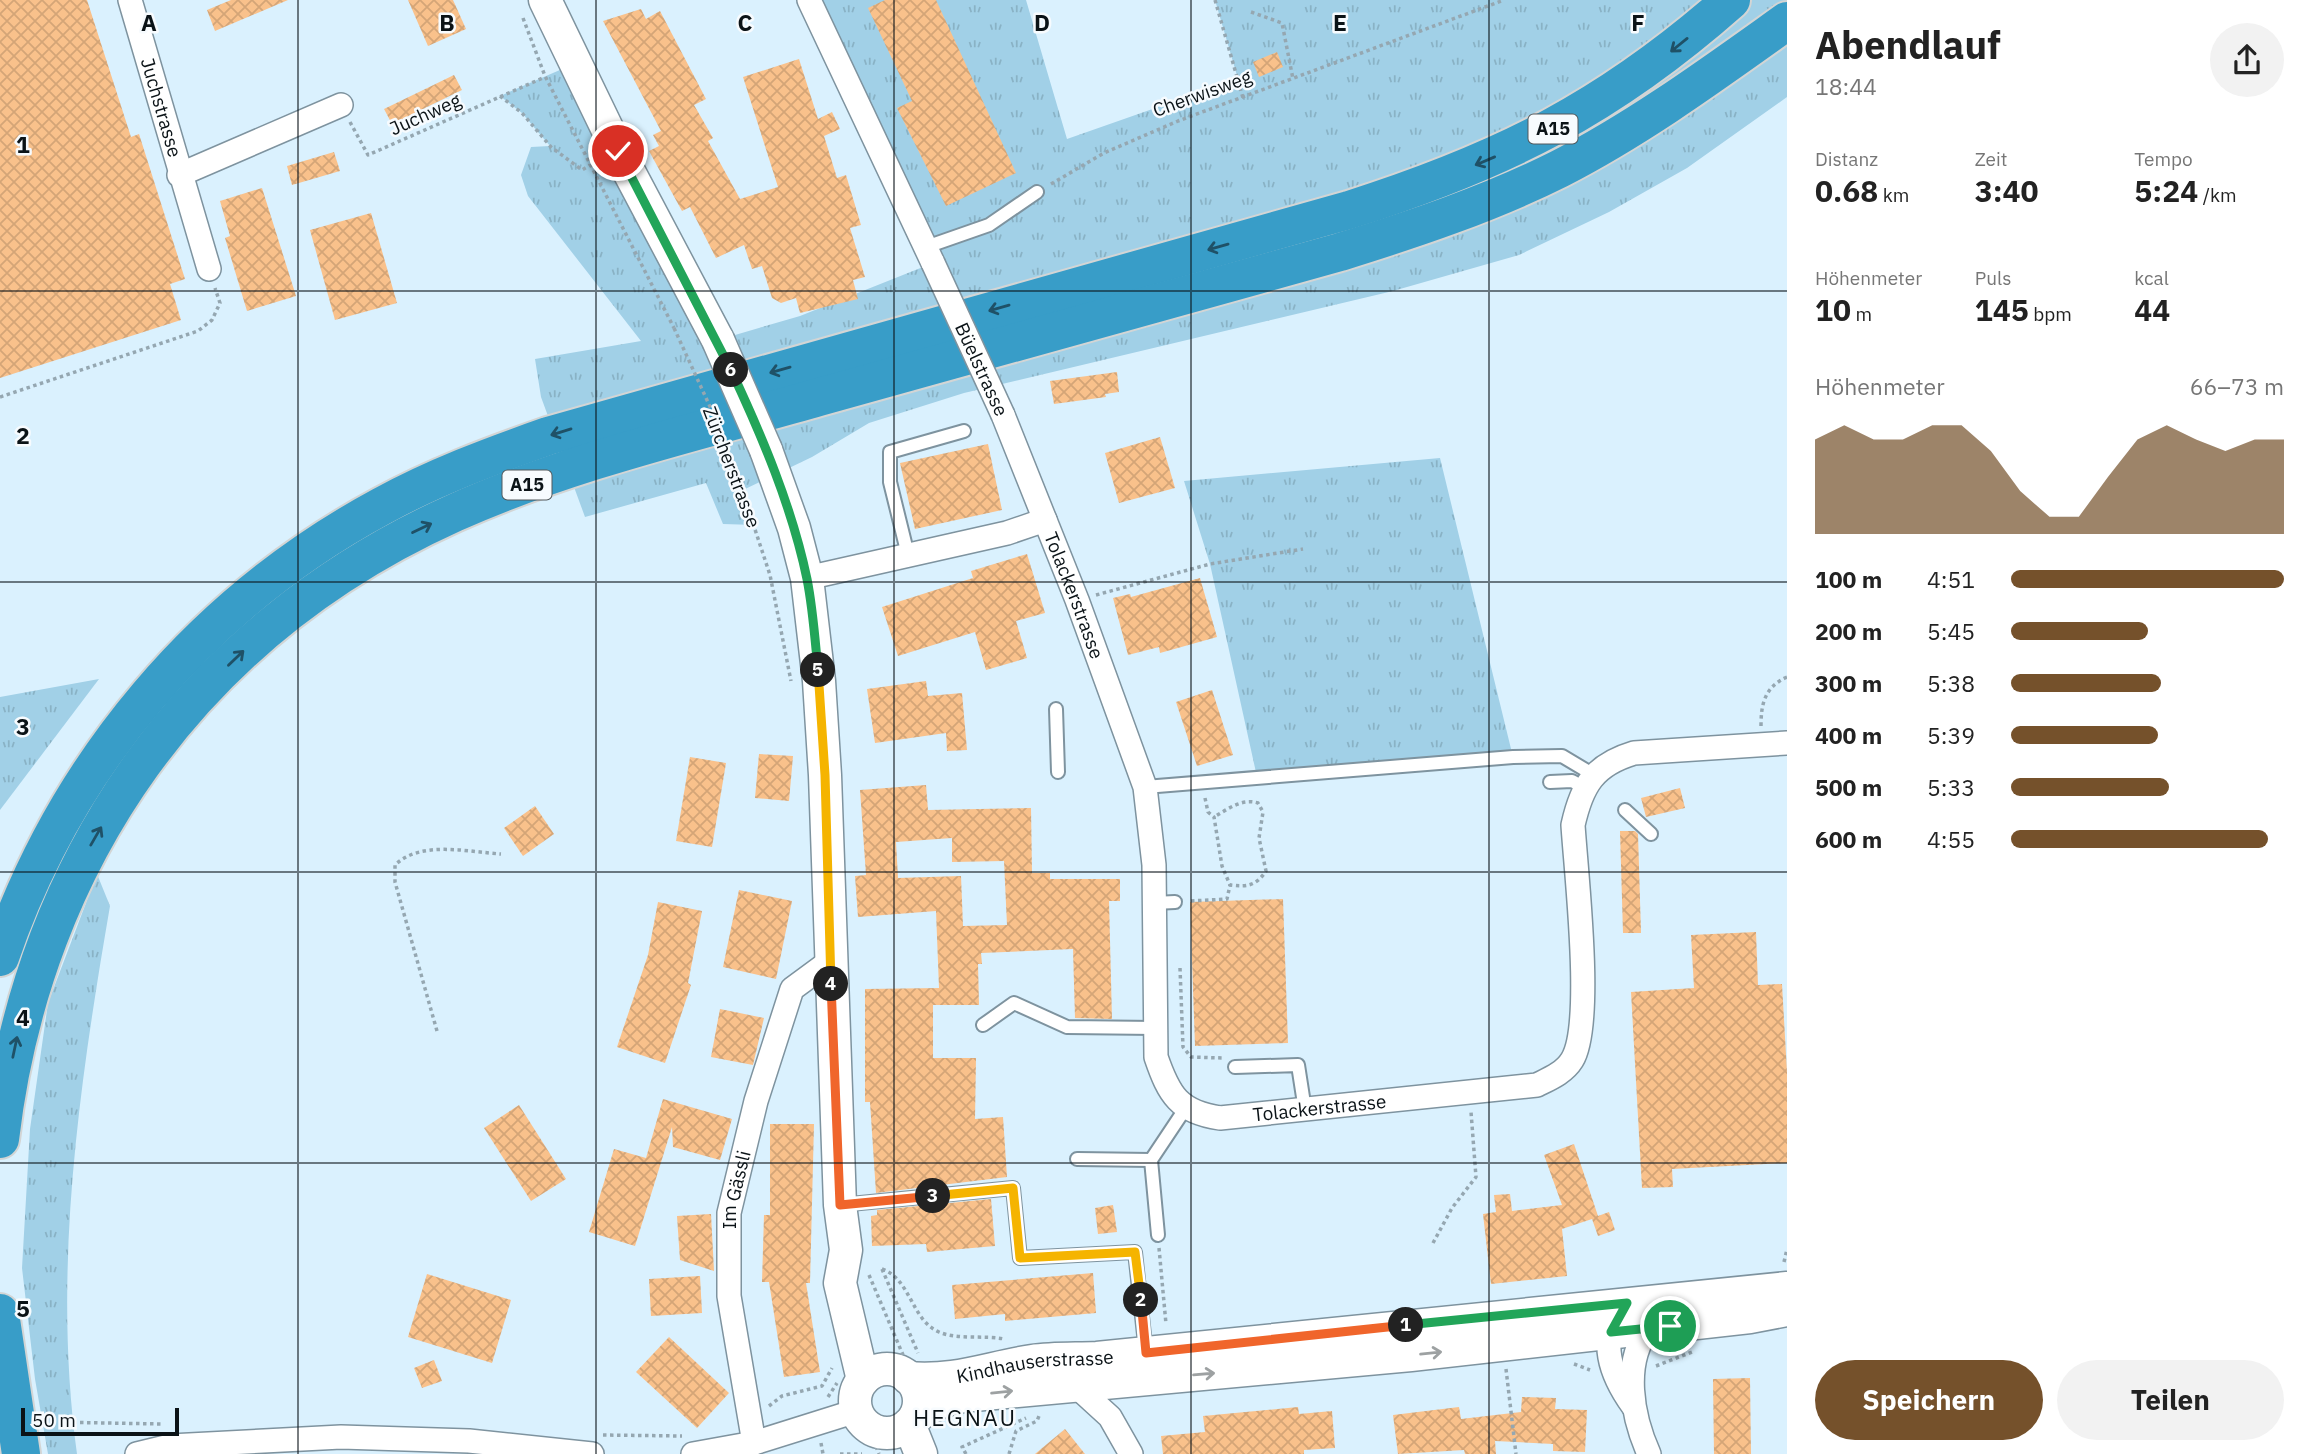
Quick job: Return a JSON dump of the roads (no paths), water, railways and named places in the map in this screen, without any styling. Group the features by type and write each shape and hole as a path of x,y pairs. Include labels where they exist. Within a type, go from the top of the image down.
{"highway":[{"name":"A15","path":"0,957 27,888 72,800 127,720 158,682 222,618 262,584 328,537 382,505 457,470 548,436 1349,210 1440,180 1528,142 1588,109 1660,60 1731,0"},
{"name":"A15","path":"0,1139 17,1035 40,958 61,904 101,827 159,742 211,682 285,615 355,565 456,512 587,464 1404,232 1558,169 1663,106 1734,51 1787,3"},
{"path":"1663,106 1787,21"},
{"path":"0,1313 21,1454"}],"main road":[{"name":"Zürcherstrasse","path":"533,6 618,151 718,340 766,450 794,528 807,578 822,724 840,1205 846,1250 859,1279 883,1373 919,1396 885,1434 921,1454"},
{"name":"Kindhauserstrasse","path":"885,1434 951,1399 1075,1385 1141,1366 1627,1303 1787,1288"},
{"name":"Kindhauserstrasse","path":"883,1373 937,1379 978,1375 1035,1361 1141,1366 1411,1355 1787,1310"},
{"path":"883,1373 855,1400 885,1434"}],"street":[{"name":"Juchstrasse","path":"130,0 179,176 209,269"},
{"name":"Büelstrasse","path":"809,0 1003,415 1045,520"},
{"name":"Juchstrasse","path":"179,176 341,105"},
{"path":"807,578 1007,533 1045,520"},
{"name":"Tolackerstrasse","path":"1045,520 1145,787 1164,902 1156,1057 1165,1085 1185,1109 1220,1118 1305,1110 1537,1085 1560,1072 1575,1054 1584,1016 1573,825 1579,797 1589,782"},
{"path":"1589,782 1612,760 1634,753 1776,744"},
{"name":"Im Gässli","path":"753,1434 729,1296 729,1227 733,1188 756,1101 792,989 830,961"},
{"path":"1627,1303 1611,1332 1609,1356 1613,1373 1633,1406 1649,1454"},
{"path":"1633,1406 1636,1350 1649,1328"},
{"path":"1110,1417 1141,1366"},
{"path":"1075,1385 1110,1417 1131,1454"},
{"path":"693,1454 753,1434 885,1434"},
{"path":"137,1454 183,1445 341,1437 469,1441 592,1454"}],"lane":[{"path":"929,255 989,225 1037,192"},
{"path":"908,555 890,482 890,452 964,431"},
{"path":"1056,709 1058,772"},
{"path":"1145,787 1562,756 1589,782"},
{"path":"1550,782 1589,782"},
{"path":"1625,810 1651,834"},
{"path":"983,1024 1014,1003 1067,1027 1156,1028"},
{"path":"1235,1067 1298,1065 1305,1110"},
{"path":"1158,1235 1151,1160 1185,1109"},
{"path":"1077,1159 1151,1160"},
{"path":"840,1205 1013,1188 1020,1258 1135,1252 1141,1366"}],"district":[{"name":"HEGNAU","path":"965,1418"}]}
